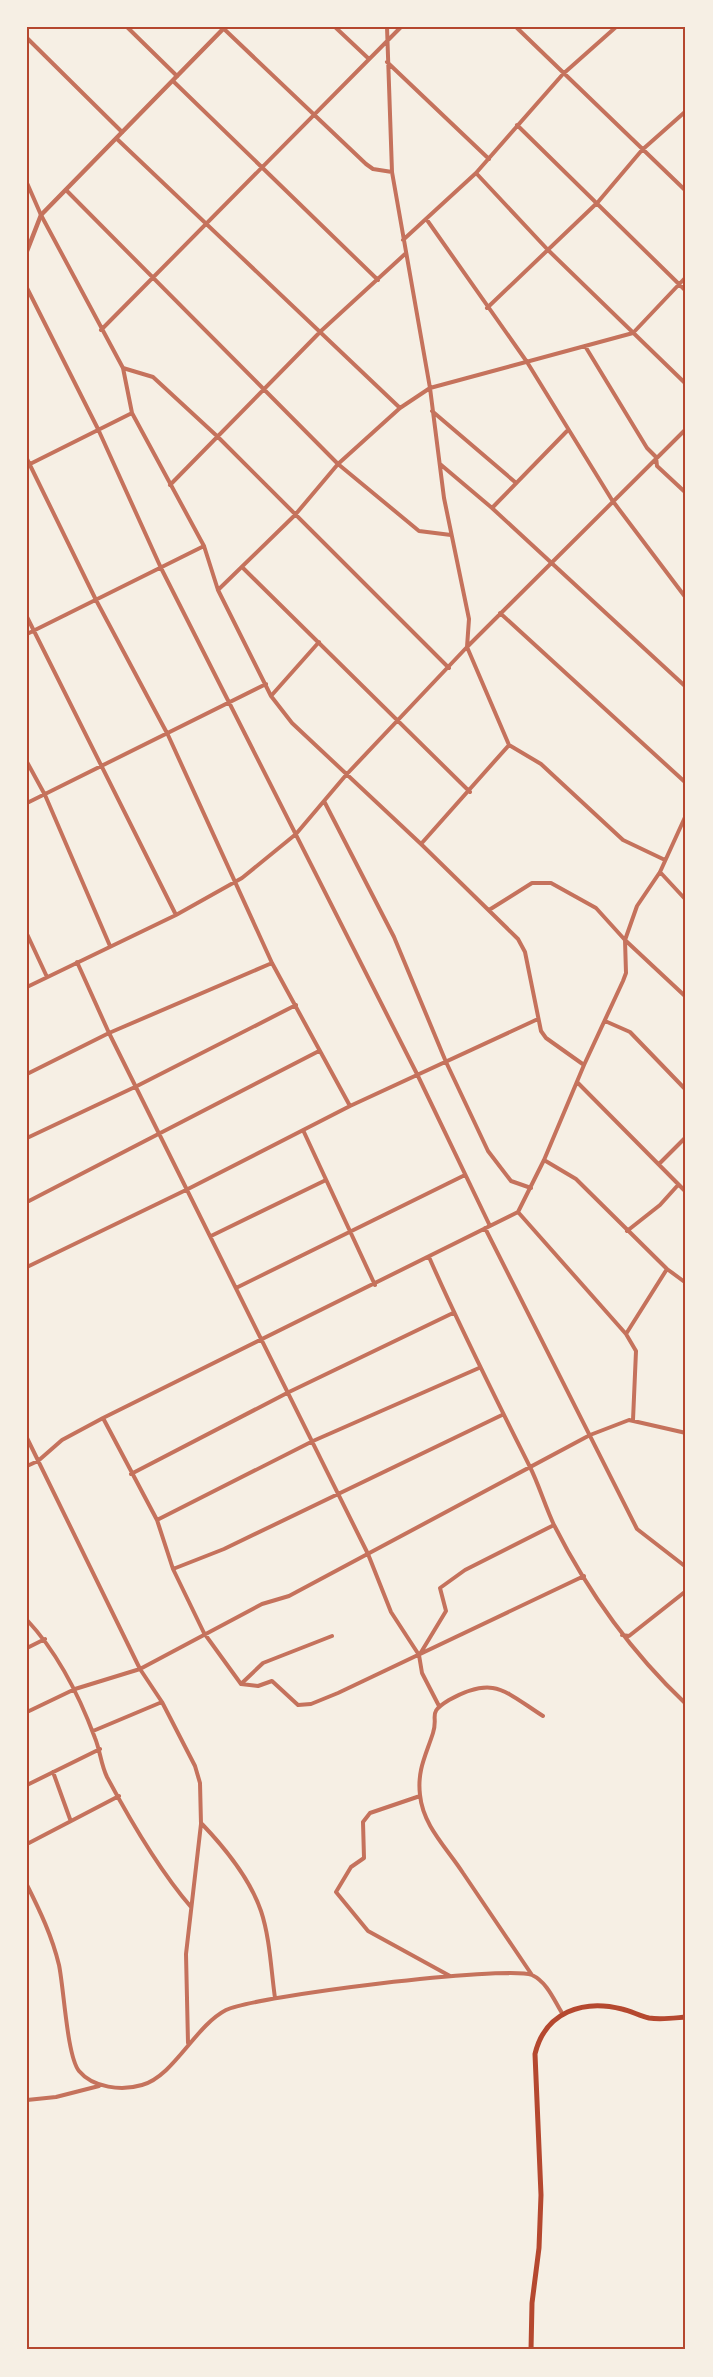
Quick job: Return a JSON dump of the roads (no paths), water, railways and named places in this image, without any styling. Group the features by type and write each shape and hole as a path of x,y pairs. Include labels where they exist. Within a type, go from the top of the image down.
{"main road":[{"path":"531,2350 532,2303 539,2248 541,2195 535,2054 544,2031 562,2013 593,2005 623,2009 650,2018 686,2017"}],"street":[{"path":"127,27 177,76"},
{"path":"27,251 41,215 224,27 370,167 392,172"},
{"path":"335,27 369,59"},
{"path":"387,27 392,172 430,388 431,410 451,536 469,619 467,647 509,745 541,764 623,840 665,860"},
{"path":"101,330 261,165 401,27"},
{"path":"516,27 686,191"},
{"path":"403,241 476,173 563,74 616,27"},
{"path":"27,38 122,132"},
{"path":"387,62 489,159"},
{"path":"173,81 378,280"},
{"path":"488,308 598,202 642,150 686,111"},
{"path":"517,125 598,202 686,291"},
{"path":"117,139 400,408"},
{"path":"476,173 548,250 686,384"},
{"path":"27,183 41,215 123,368 132,413 204,546 218,590 271,696 292,723 346,776 422,844 522,945 537,1019 546,1038 584,1065"},
{"path":"66,190 265,387 338,464 419,531 451,536"},
{"path":"427,220 527,362 567,431 612,500 686,598"},
{"path":"170,485 321,331 405,254"},
{"path":"218,590 295,515 338,464 400,408 430,388 633,333 686,277"},
{"path":"27,288 98,429 160,568 417,1074 490,1226"},
{"path":"585,346 647,448 656,457 657,466 686,493"},
{"path":"123,368 153,378 218,437 449,668"},
{"path":"431,410 515,482"},
{"path":"28,465 132,413"},
{"path":"27,987 176,915 235,882 296,834 346,776 467,647 612,500 686,429"},
{"path":"492,508 567,431"},
{"path":"27,459 96,600 168,735 272,963 350,1106"},
{"path":"439,464 492,508 686,687"},
{"path":"27,634 204,546"},
{"path":"243,568 470,792"},
{"path":"500,613 686,783"},
{"path":"27,617 176,915"},
{"path":"271,696 319,642"},
{"path":"27,803 168,735 266,684"},
{"path":"422,844 509,745"},
{"path":"27,762 45,795 110,946"},
{"path":"324,801 394,937 446,1062 488,1151 511,1181 531,1188"},
{"path":"27,1466 38,1461 62,1440 103,1418 375,1285 518,1212 544,1160 626,973 625,940 637,906 660,872 686,815"},
{"path":"660,872 686,900"},
{"path":"489,910 532,883 545,881 596,908 625,940 686,997"},
{"path":"27,934 47,977"},
{"path":"77,962 109,1033 160,1131 368,1554 391,1612 419,1655 422,1673 439,1706"},
{"path":"27,1074 109,1033 272,963"},
{"path":"27,1138 137,1086 296,1005"},
{"path":"28,1265 188,1190 350,1106 537,1019"},
{"path":"604,1021 630,1032 686,1090"},
{"path":"27,1202 160,1131 319,1051"},
{"path":"577,1082 686,1192"},
{"path":"303,1130 375,1285"},
{"path":"659,1164 686,1137"},
{"path":"544,1160 576,1179 667,1269 686,1283"},
{"path":"236,1288 465,1175"},
{"path":"211,1236 326,1180"},
{"path":"627,1231 660,1205 678,1185"},
{"path":"518,1212 626,1334 636,1351 633,1420"},
{"path":"485,1228 637,1529 686,1567"},
{"path":"429,1257 479,1368 531,1468 554,1526 611,1622 654,1674 686,1704"},
{"path":"626,1334 667,1269"},
{"path":"131,1474 289,1392 453,1313"},
{"path":"157,1520 313,1441 479,1368"},
{"path":"173,1569 224,1549 502,1415"},
{"path":"103,1418 157,1520 173,1569 204,1633 241,1683 258,1686 272,1681 298,1705 305,1705 338,1693 584,1576"},
{"path":"27,1712 75,1689 140,1669 262,1604 289,1596 590,1435 625,1420 686,1433"},
{"path":"27,1438 140,1669 162,1702 195,1766 200,1784 201,1824 186,1954 188,2044"},
{"path":"419,1655 446,1611 440,1588 465,1570 554,1526"},
{"path":"622,1635 629,1636 686,1591"},
{"path":"27,1620 45,1639 75,1689 100,1749 106,1775 163,1873 191,1908"},
{"path":"241,1683 263,1663 332,1636"},
{"path":"27,1648 45,1639"},
{"path":"543,1716 509,1695 486,1685 476,1686 439,1706 433,1715 434,1731 424,1751 420,1796 433,1832 451,1855 532,1976 546,1986 562,2013"},
{"path":"93,1731 162,1702"},
{"path":"27,1785 100,1749"},
{"path":"52,1772 70,1820"},
{"path":"27,1844 119,1796"},
{"path":"420,1796 370,1813 363,1822 364,1858 351,1867 336,1892 368,1931 451,1977"},
{"path":"201,1824 225,1851 256,1898 264,1923 275,1998"},
{"path":"27,1885 43,1915 59,1965 68,2019 70,2053 79,2072 100,2086"},
{"path":"27,2100 56,2097 100,2086 143,2085 157,2077 213,2019 227,2010 275,1998 484,1973 532,1976"}]}
